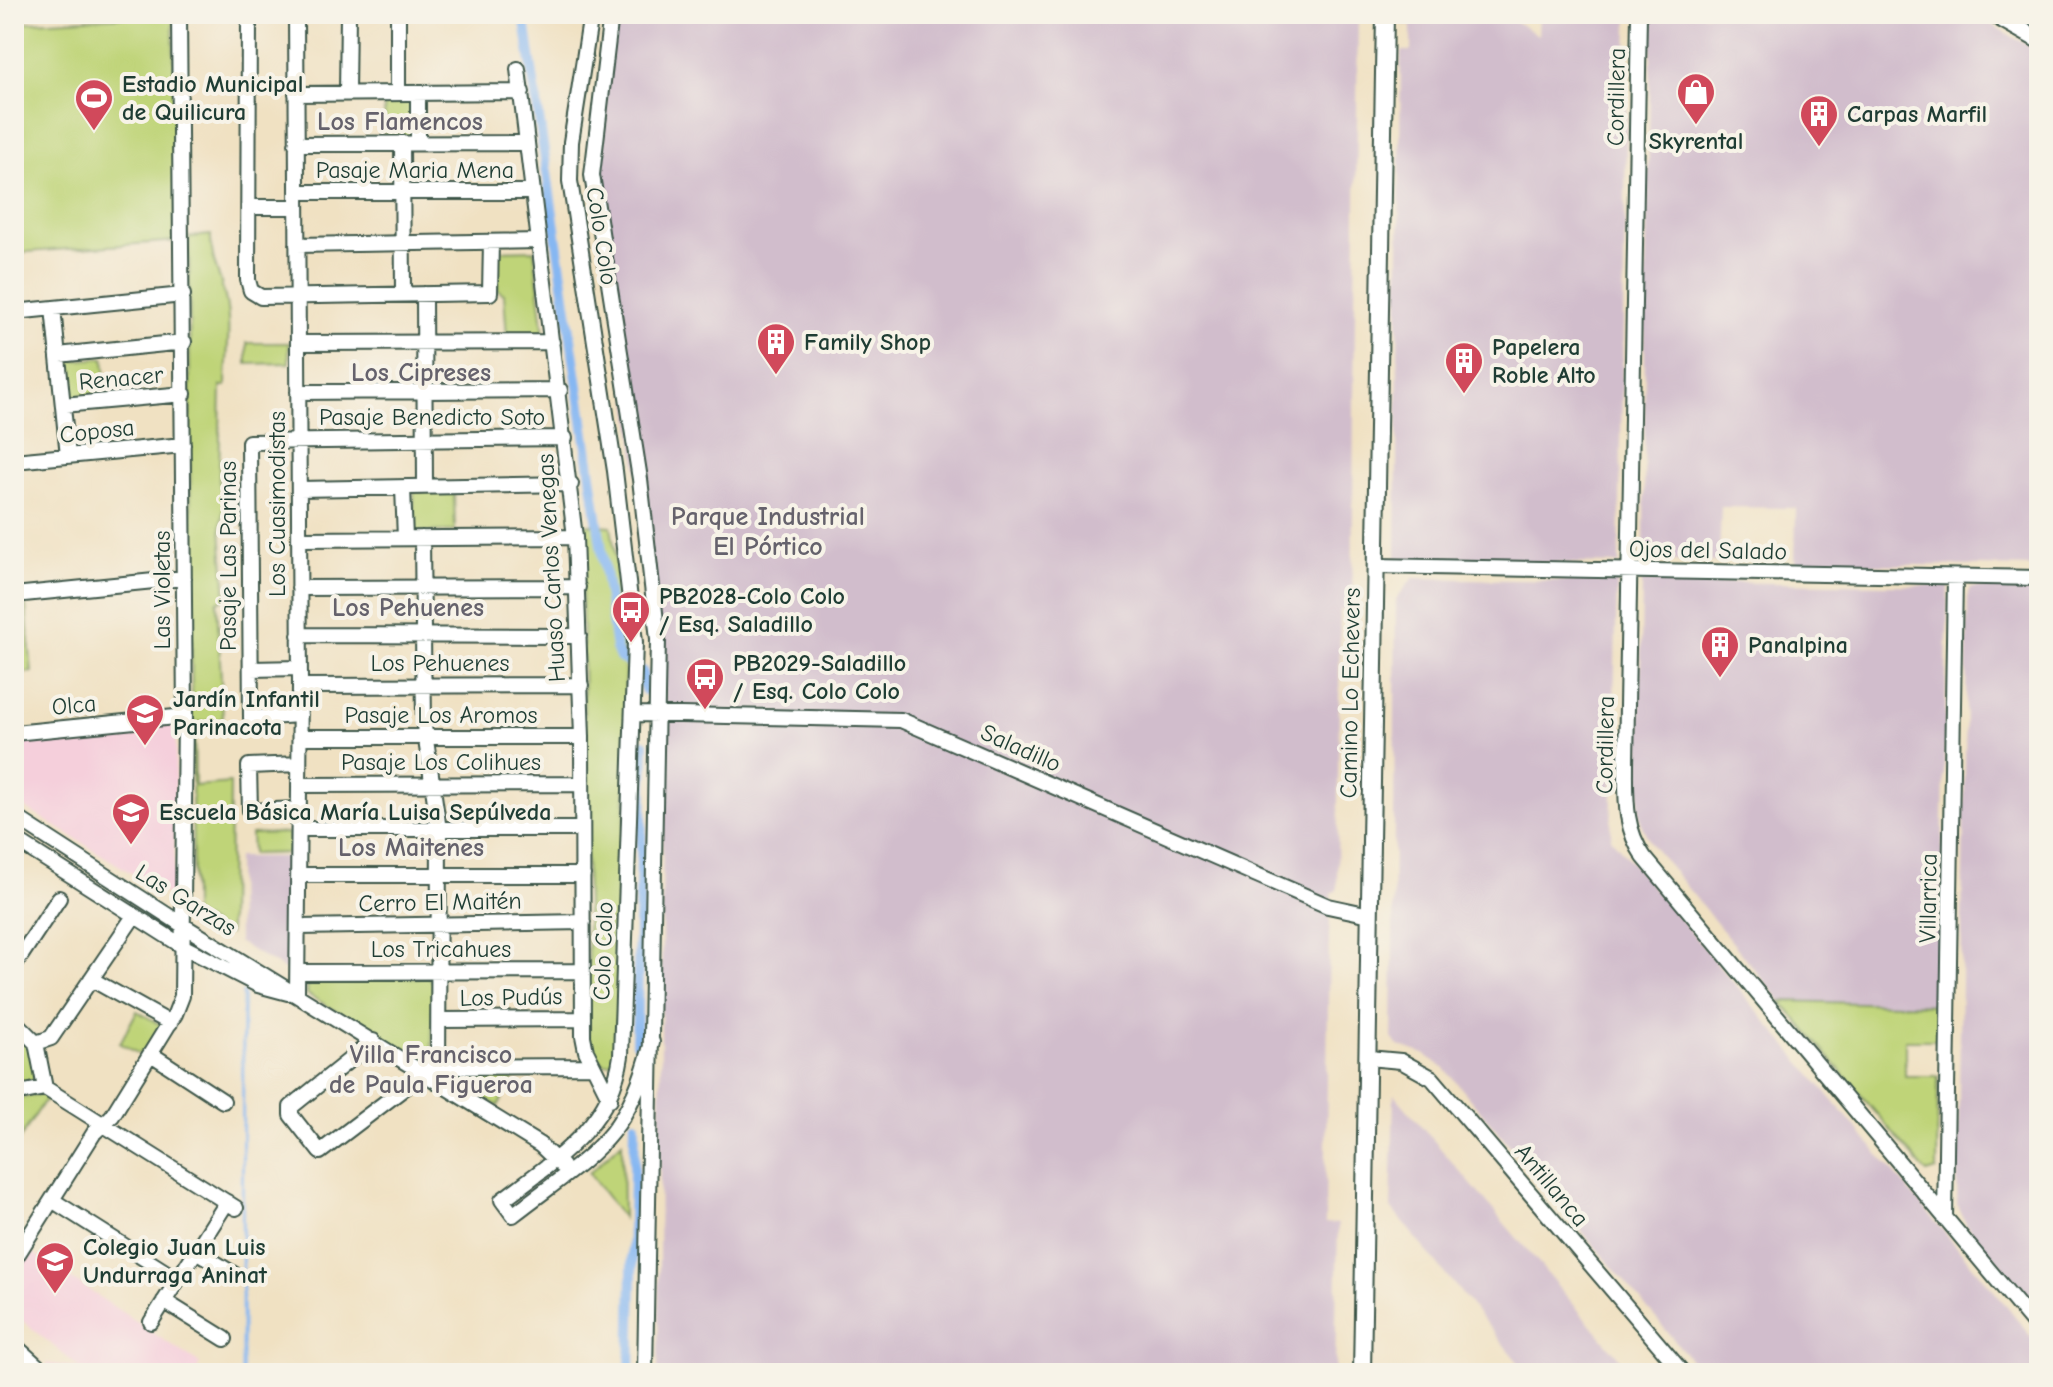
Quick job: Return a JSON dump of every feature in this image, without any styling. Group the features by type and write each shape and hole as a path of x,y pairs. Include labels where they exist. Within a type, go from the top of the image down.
{"highway":[{"path":"2033,14 2039,17"}],"main road":[{"name":"Camino Lo Echevers","path":"1362,1373 1385,14"},
{"path":"1993,14 2039,40"}],"street":[{"name":"Las Violetas","path":"14,1260 151,1054 182,996 184,342 179,14"},
{"path":"249,14 248,280 251,291 261,297 490,293 491,242"},
{"name":"Los Cuasimodistas","path":"296,14 300,668 297,994"},
{"path":"347,93 348,14"},
{"path":"398,14 398,93"},
{"name":"Colo Colo","path":"645,1373 659,714 658,639 640,479 592,175 611,16 591,14 571,142 570,181 631,585 635,714 620,1067 610,1099 586,1133 502,1200 513,1215 604,1143 627,1113 641,1083 652,1042"},
{"name":"Cordillera","path":"1639,14 1626,806 1635,842 2039,1330"},
{"name":"Huaso Carlos Venegas","path":"518,69 560,390 575,537 582,737 582,1019 585,1049 610,1099"},
{"path":"296,94 522,92"},
{"path":"418,93 418,143"},
{"path":"402,143 403,294"},
{"path":"296,144 527,143"},
{"name":"Pasaje Maria Mena","path":"249,207 297,199 402,192 533,192"},
{"path":"297,245 539,241"},
{"path":"424,294 425,487"},
{"path":"14,312 183,295"},
{"path":"53,308 68,456"},
{"path":"58,355 184,342"},
{"path":"298,343 552,342"},
{"path":"298,392 560,390"},
{"name":"Renacer","path":"63,405 184,394"},
{"name":"Pasaje Benedicto Soto","path":"298,440 565,438"},
{"name":"Pasaje Las Parinas","path":"298,440 249,442 251,718 300,715"},
{"name":"Coposa","path":"14,461 183,445"},
{"path":"614,465 637,460"},
{"path":"617,482 640,479"},
{"path":"299,489 571,484"},
{"path":"403,488 405,538"},
{"path":"299,539 575,537"},
{"path":"422,538 425,736 439,830 440,1020 436,1070"},
{"name":"Ojos del Salado","path":"1376,566 2039,578"},
{"name":"Villarrica","path":"1945,1219 1955,577"},
{"path":"14,595 184,578"},
{"path":"299,588 578,587"},
{"path":"299,635 579,636"},
{"name":"Pasaje Las Parinas","path":"251,669 300,668"},
{"name":"Los Pehuenes","path":"300,686 581,685"},
{"name":"Saladillo","path":"635,714 901,720 1328,906 1370,915"},
{"name":"Olca","path":"14,733 185,716"},
{"name":"Pasaje Los Aromos","path":"300,737 582,737"},
{"path":"299,764 249,766 250,811 299,809"},
{"name":"Pasaje Los Colihues","path":"299,785 432,782 582,784"},
{"name":"Las Garzas","path":"14,816 184,926 373,1041 436,1070 557,1159 566,1174"},
{"path":"299,829 582,829"},
{"name":"Las Garzas","path":"14,839 184,947 258,985 297,994"},
{"path":"299,875 583,875"},
{"path":"14,966 59,898"},
{"path":"36,1043 51,1038 134,916"},
{"name":"Cerro El Maitén","path":"299,927 583,922"},
{"name":"Los Tricahues","path":"299,972 583,971"},
{"path":"91,979 170,1023"},
{"name":"Los Pudús","path":"440,1020 582,1019"},
{"path":"14,1021 36,1043 45,1088"},
{"path":"373,1041 291,1107 291,1115 316,1150 323,1152 436,1070 592,1066 602,1072 620,1067"},
{"path":"151,1054 223,1101"},
{"name":"Antillanca","path":"1368,1058 1401,1061 1432,1078 1683,1373"},
{"path":"14,1094 45,1088 232,1205 196,1251 151,1322"},
{"path":"627,1113 641,1112 650,1117"},
{"path":"52,1200 178,1280"},
{"path":"196,1251 235,1275"},
{"path":"164,1301 225,1339"},
{"path":"14,1345 45,1373"}],"shaded area":[{"path":"617,14 1358,14 1352,613 1340,609 1337,890 1332,893 1329,934 1325,1223 1338,1224 1335,1373 658,1373 664,701 602,177 600,116"},
{"path":"1404,14 1503,14 1538,35 1539,14 1628,14 1619,564 1396,560 1401,51 1411,51 1411,26 1404,25"},
{"path":"1652,14 1973,14 2039,52 2039,567 1795,563 1796,508 1721,507 1719,562 1644,560 1645,307"},
{"path":"1413,578 1617,582 1611,838 2011,1311 2039,1347 2039,1373 1702,1373 1445,1069 1424,1054 1397,1045 1392,1038 1396,599"},
{"path":"1642,581 1948,586 1939,1005 1781,1001 1651,844 1642,826 1639,810"},
{"path":"1971,588 2039,588 2039,1309 1967,1226 1957,1204 1968,592"},
{"name":"Escuela Básica María Luisa Sepúlveda","path":"173,723 176,726 174,891 167,895 14,801 14,742"},
{"path":"237,857 288,857 289,967 285,970 238,942"},
{"path":"1394,1094 1632,1373 1527,1373 1391,1208"},
{"name":"Colegio Juan Luis Undurraga Aninat","path":"30,1251 200,1364 195,1373 54,1373 46,1363 80,1368 14,1314 14,1277"}],"green space":[{"name":"Estadio Municipal de Quilicura","path":"173,14 177,241 14,253 14,23"},
{"path":"413,100 413,140 385,140 384,101"},
{"path":"211,235 227,308 228,330 226,386 221,386 219,481 224,504 221,528 226,598 217,602 223,719 194,723 195,786 230,783 229,934 193,913 189,237"},
{"path":"534,250 544,335 507,338 504,294 498,290 495,251"},
{"path":"247,343 289,343 289,363 247,364"},
{"path":"104,358 107,393 70,397 67,361"},
{"path":"454,491 455,531 414,532 414,492"},
{"path":"581,524 611,526 624,656 626,788 615,1051 613,1062 605,1064 597,1057 589,1040"},
{"path":"26,606 32,672 14,674 14,608"},
{"path":"289,833 290,853 252,854 251,834"},
{"path":"428,977 433,982 432,1061 429,1065 307,994 308,978"},
{"path":"1781,1001 1939,1005 1938,1040 1905,1040 1905,1076 1938,1076 1937,1170 1927,1173"},
{"path":"137,1011 164,1027 144,1057 120,1043"},
{"path":"14,1027 29,1046 35,1068 32,1084 14,1088"},
{"path":"517,1072 498,1106 449,1077 449,1073"},
{"path":"40,1094 47,1097 16,1145 14,1099"},
{"path":"622,1142 623,1218 589,1173"}],"waterway":[{"path":"524,14 616,648 620,658 627,662"},
{"path":"642,671 645,690"},
{"path":"636,1043 644,744"},
{"path":"242,1373 243,993"},
{"path":"630,1373 635,1124"}],"place":[{"name":"Skyrental","path":"1696,126"},
{"name":"Estadio Municipal de Quilicura","path":"94,132"},
{"name":"Carpas Marfil","path":"1819,148"},
{"name":"Family Shop","path":"776,376"},
{"name":"Papelera Roble Alto","path":"1464,395"},
{"name":"PB2028-Colo Colo / Esq. Saladillo","path":"631,644"},
{"name":"Panalpina","path":"1720,679"},
{"name":"PB2029-Saladillo / Esq. Colo Colo","path":"705,711"},
{"name":"Jardín Infantil Parinacota","path":"145,747"},
{"name":"Escuela Básica María Luisa Sepúlveda","path":"131,846"},
{"name":"Colegio Juan Luis Undurraga Aninat","path":"55,1295"}],"district":[{"name":"Los Flamencos","path":"400,121"},
{"name":"Los Cipreses","path":"421,372"},
{"name":"Parque Industrial El Pórtico","path":"768,531"},
{"name":"Los Pehuenes","path":"408,607"},
{"name":"Los Maitenes","path":"411,847"},
{"name":"Villa Francisco de Paula Figueroa","path":"431,1069"}]}
